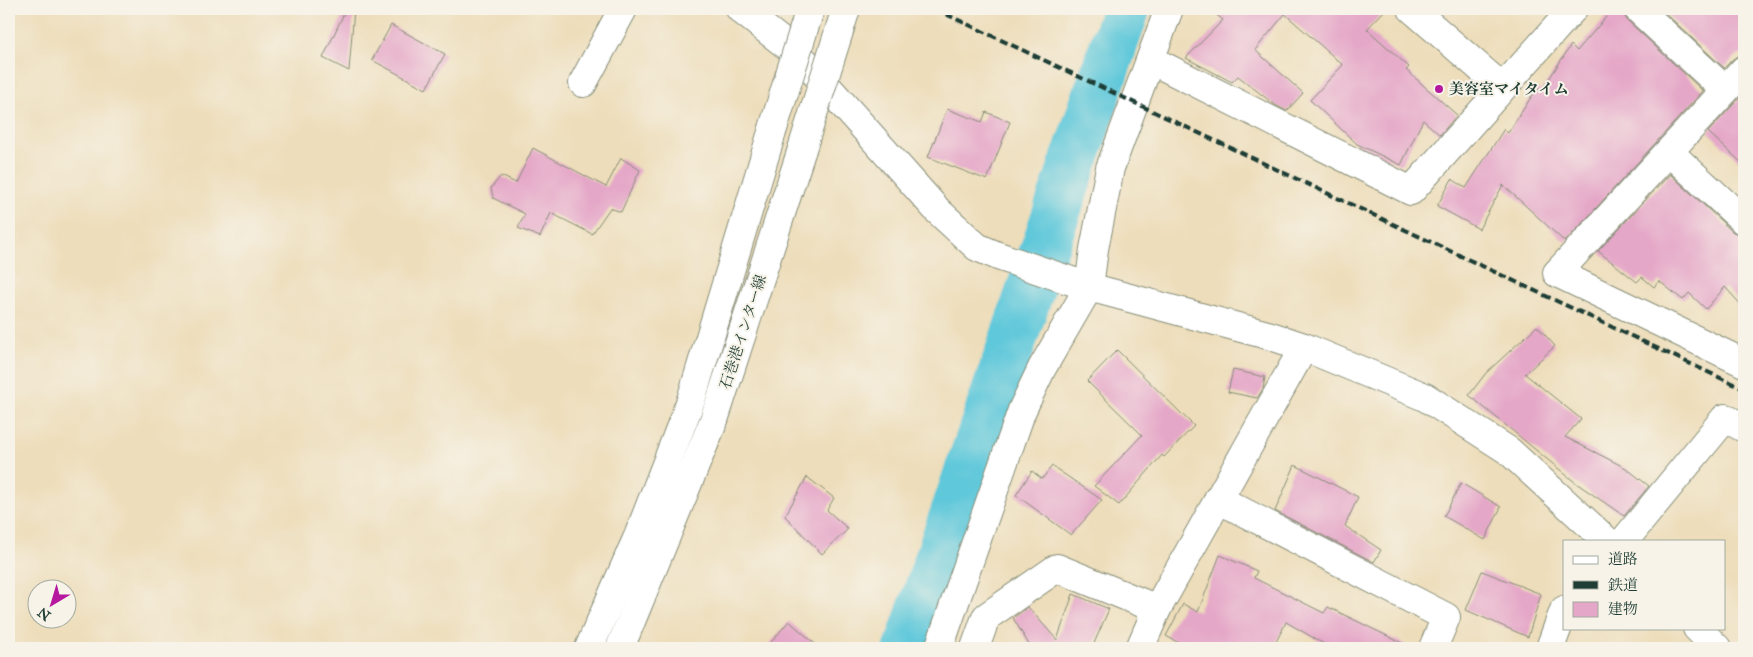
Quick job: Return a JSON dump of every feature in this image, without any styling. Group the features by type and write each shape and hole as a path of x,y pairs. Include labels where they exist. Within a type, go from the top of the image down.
{"street":[{"path":"583,83 623,9"},
{"path":"740,9 799,55 938,211 977,247 1079,284 1271,336 1304,347 1425,397 1509,451 1598,537"},
{"name":"石巻港インター線","path":"589,648 640,534 691,400 810,9"},
{"name":"石巻港インター線","path":"620,648 714,420 846,9"},
{"path":"939,648 1022,410 1094,249 1110,168 1169,9"},
{"path":"1412,9 1502,87"},
{"path":"1151,60 1411,191 1573,9"},
{"path":"1638,9 1725,90"},
{"path":"1744,70 1557,273 1744,364"},
{"path":"1669,152 1744,221"},
{"path":"1140,648 1157,608 1304,347"},
{"path":"1625,540 1725,418 1744,428"},
{"path":"1218,499 1446,617 1433,648"},
{"path":"975,648 986,617 1057,568 1157,608"},
{"path":"1550,648 1563,613"},
{"path":"1699,630 1717,648"}],"building":[{"path":"346,9 354,9 349,71 323,58"},
{"path":"1209,9 1386,9 1367,29 1409,67 1406,70 1457,115 1440,135 1423,120 1401,165 1357,144 1310,100 1343,65 1285,14 1255,50 1303,93 1287,111 1275,105 1238,76 1232,82 1186,58 1223,20"},
{"path":"1613,9 1623,9 1623,14 1627,20 1703,91 1565,242 1503,185 1479,229 1437,206 1452,179 1466,188 1504,129 1508,133 1537,88 1541,91 1571,45 1577,51"},
{"path":"1661,9 1744,9 1744,55 1739,55 1724,68"},
{"path":"391,25 445,54 426,89 372,60"},
{"path":"1744,93 1744,165 1708,132"},
{"path":"947,109 982,122 986,112 1010,122 987,180 928,157"},
{"path":"533,148 606,187 621,158 640,170 621,212 610,208 592,234 551,213 540,237 518,228 525,214 493,198 491,188 501,176 516,183"},
{"path":"1670,174 1733,232 1744,236 1744,308 1725,287 1706,309 1689,293 1683,300 1659,281 1654,287 1642,277 1637,282 1598,251"},
{"path":"1537,326 1555,346 1525,374 1581,419 1565,437 1626,468 1649,486 1624,516 1576,483 1469,395 1486,373"},
{"path":"1117,350 1194,426 1164,457 1162,455 1119,505 1094,486 1142,435 1087,381"},
{"path":"1233,370 1265,377 1263,389 1257,398 1228,392"},
{"path":"1295,465 1358,497 1345,526 1381,550 1374,562 1275,511"},
{"path":"1052,466 1102,500 1071,535 1016,495 1032,471 1042,479"},
{"path":"807,477 834,498 827,510 848,529 822,554 785,516"},
{"path":"1461,483 1501,507 1485,540 1444,516"},
{"path":"1220,555 1257,571 1254,578 1324,613 1328,607 1412,648 1331,648 1286,622 1273,648 1188,648 1166,636 1183,604 1198,612"},
{"path":"1482,571 1541,594 1528,637 1466,610"},
{"path":"1073,594 1109,609 1092,648 1031,648 1013,618 1028,607 1057,640"},
{"path":"789,621 820,648 766,648"}],"waterway":[{"path":"908,648 1126,9"}],"railway":[{"path":"935,9 1744,389"}],"place":[{"name":"美容室マイタイム","path":"1439,89"}]}
